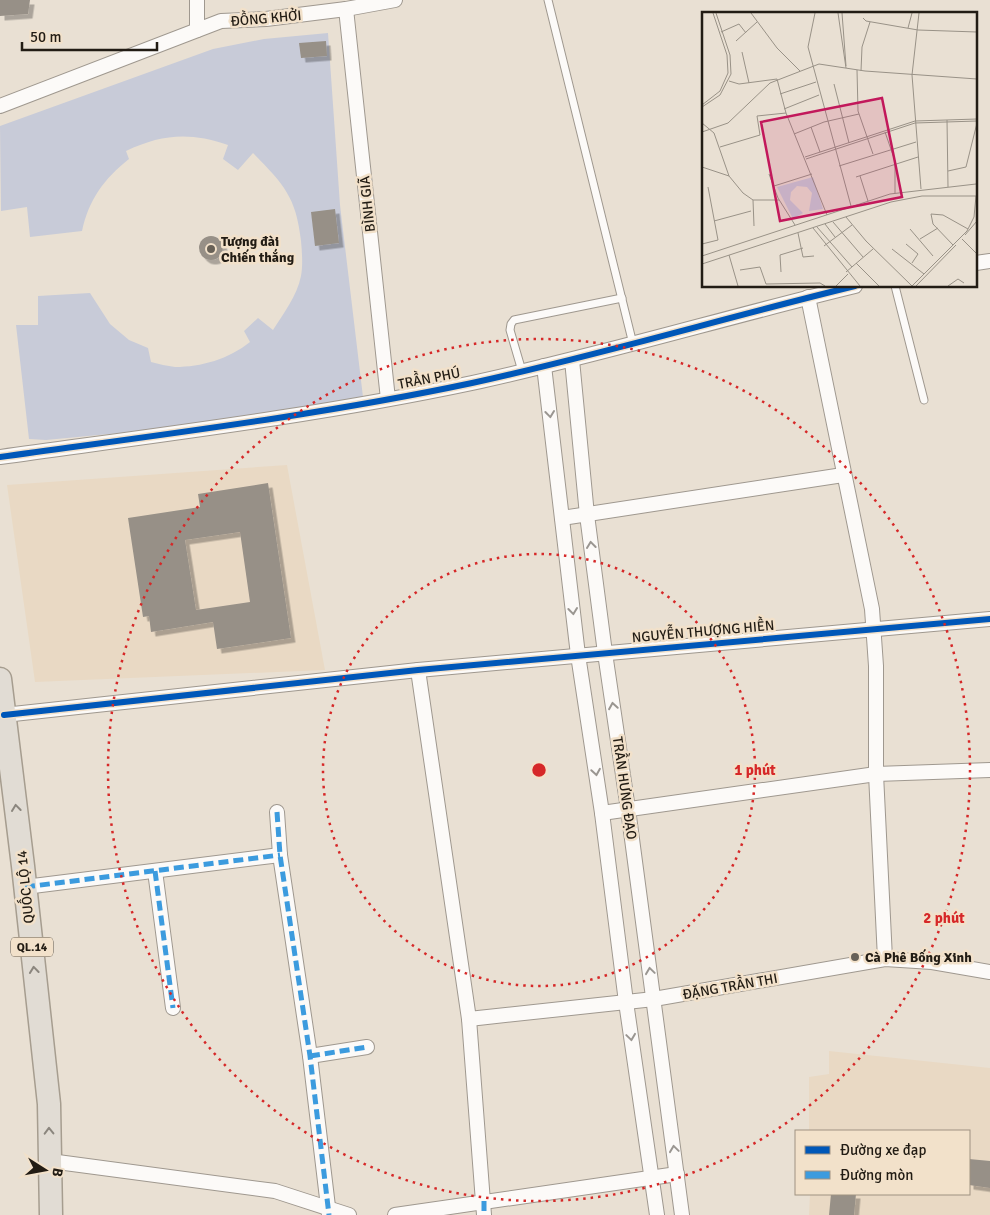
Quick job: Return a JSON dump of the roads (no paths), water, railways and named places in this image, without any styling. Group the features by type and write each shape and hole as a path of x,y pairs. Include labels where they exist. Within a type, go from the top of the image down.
{"highway":[{"name":"QUỐC LỘ 14","path":"0,680 49,1104 51,1215"}],"street":[{"path":"197,0 197,30"},
{"name":"ĐỒNG KHỞI","path":"0,106 221,22 266,19 346,9 395,0"},
{"name":"BÌNH GIÃ","path":"346,9 388,399"},
{"name":"TRẦN PHÚ","path":"0,457 333,409 388,399 572,360 846,288"},
{"path":"808,297 843,475 870,594 874,628 876,774 885,959"},
{"name":"TRẦN HƯNG ĐẠO","path":"572,360 587,515 682,1215"},
{"path":"544,366 578,655 602,813 656,1215"},
{"path":"562,518 843,475"},
{"name":"NGUYỄN THƯỢNG HIỀN","path":"4,715 418,670 990,619"},
{"path":"418,670 468,1019 484,1208"},
{"path":"602,813 876,774 990,770"},
{"path":"277,812 280,855 310,1056 329,1211"},
{"path":"25,887 33,884 280,855"},
{"path":"155,871 173,1008"},
{"name":"ĐẶNG TRẦN THI","path":"468,1019 654,999 885,959 932,962 990,972"},
{"path":"310,1056 367,1047"},
{"path":"50,1161 275,1190 329,1211 349,1215"},
{"path":"394,1215 484,1208 677,1174"}],"lane":[{"path":"548,0 633,345"},
{"path":"896,288 924,400"},
{"path":"522,371 510,330 514,320 622,298"}],"place":[{"name":"Tượng đài Chiến thắng","path":"211,249"},
{"name":"Cà Phê Bống Xinh","path":"855,957"}]}
